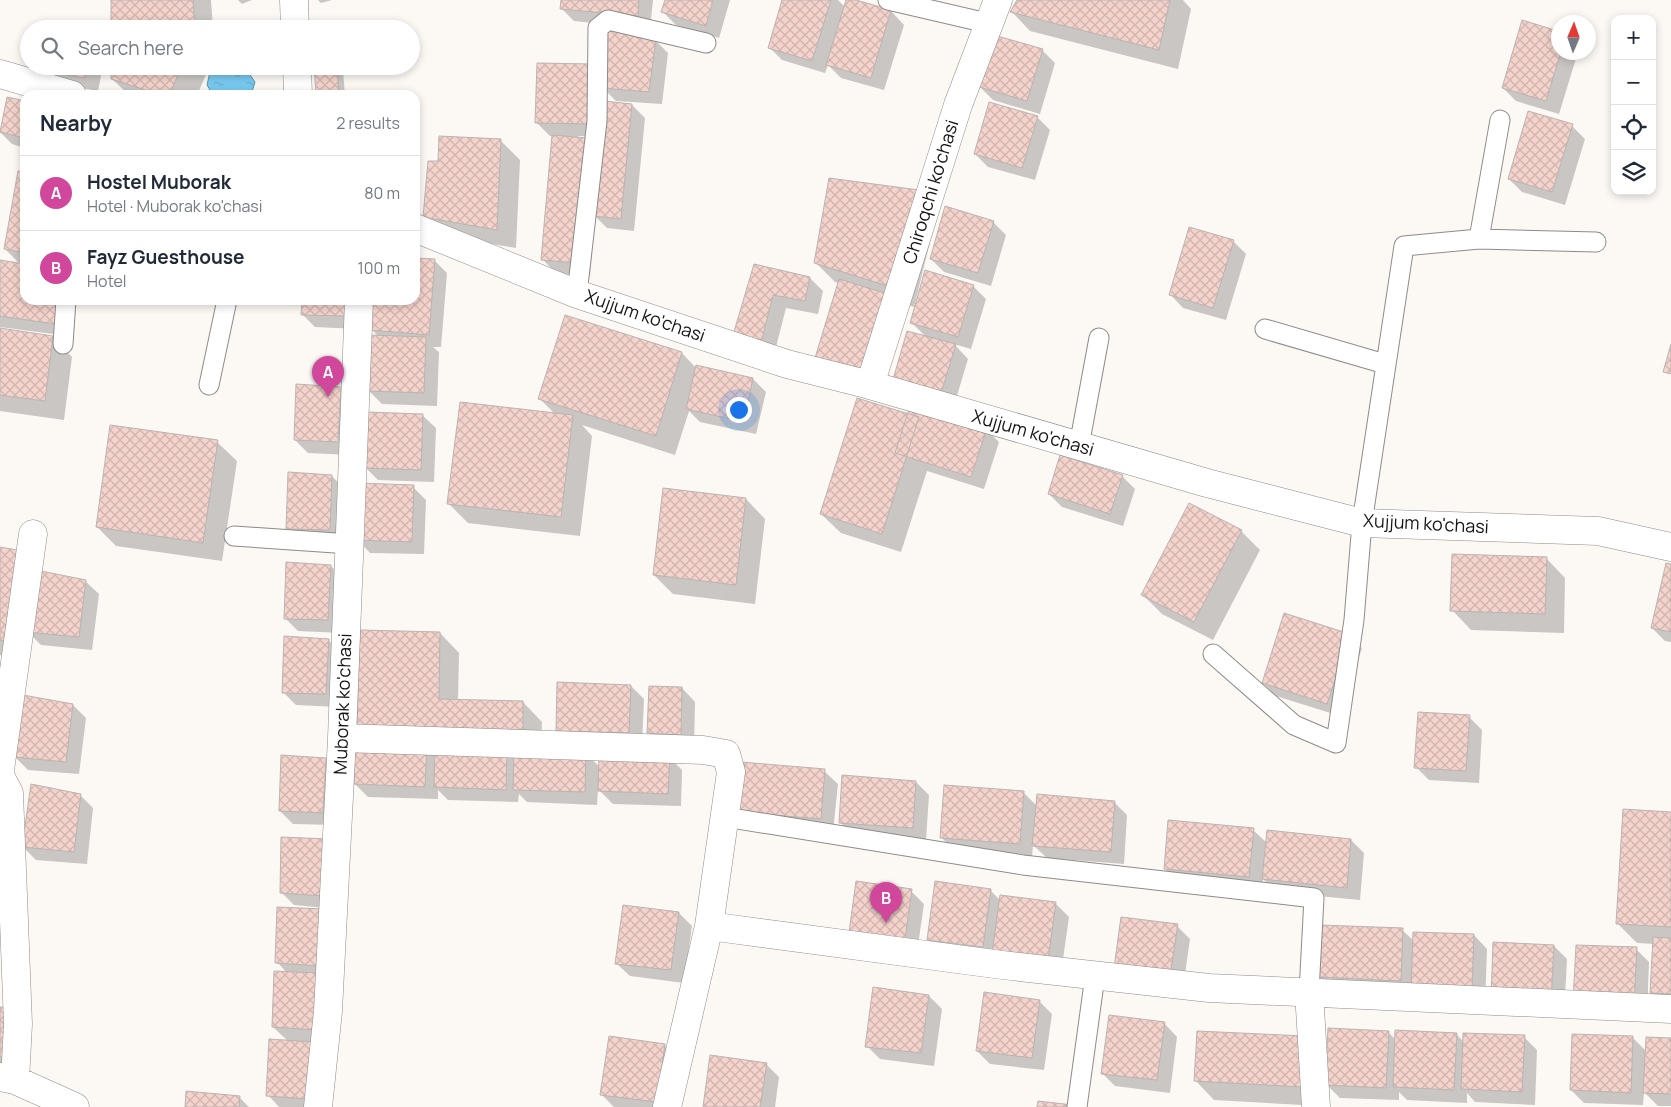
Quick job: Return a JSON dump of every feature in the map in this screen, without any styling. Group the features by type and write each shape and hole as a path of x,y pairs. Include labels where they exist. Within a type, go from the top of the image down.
{"street":[{"path":"294,0 295,20"},
{"name":"Chiroqchi ko'chasi","path":"870,385 958,105 992,11"},
{"path":"0,74 55,90"},
{"path":"297,75 298,90"},
{"name":"Xujjum ko'chasi","path":"420,230 577,294 787,364 870,385 1207,483 1362,522 1598,531 1671,548"},
{"name":"Muborak ko'chasi","path":"318,1107 328,1011 342,738 359,305"},
{"path":"0,770 33,534"},
{"path":"342,738 703,750 726,754 731,772 709,926 667,1107"},
{"path":"0,776 9,793 18,1024 8,1079 76,1107"},
{"path":"709,926 1095,976 1209,988 1671,1009"},
{"path":"1309,992 1316,1107"}],"lane":[{"path":"888,0 992,11"},
{"path":"577,294 597,121 598,28 608,20 706,43"},
{"path":"1479,239 1500,120"},
{"path":"1213,654 1294,725 1336,743 1354,620 1362,522 1404,246 1479,239 1596,242"},
{"path":"63,344 66,305"},
{"path":"208,385 226,305"},
{"path":"1265,329 1385,364"},
{"path":"1079,446 1099,338"},
{"path":"234,536 350,544"},
{"path":"725,817 1023,865 1314,898 1309,992"},
{"path":"1077,1107 1095,976"}],"water":[{"path":"209,75 250,75 255,82 253,90 210,90 207,85"}],"building":[{"path":"111,0 193,0 194,20 111,20"},
{"path":"561,0 639,0 638,16 560,9"},
{"path":"665,0 713,0 706,26 661,12"},
{"path":"782,0 831,0 812,61 768,48"},
{"path":"846,0 856,0 891,10 871,78 826,65"},
{"path":"1017,0 1170,0 1159,50 1010,12"},
{"path":"1522,20 1551,29 1551,60 1559,60 1546,101 1502,88"},
{"path":"606,27 656,39 649,92 602,88"},
{"path":"994,35 1043,49 1027,101 979,87"},
{"path":"537,63 592,64 590,124 535,123"},
{"path":"68,75 86,75 85,78"},
{"path":"111,75 178,75 171,90 145,90 111,79"},
{"path":"315,75 338,75 339,90 316,90"},
{"path":"7,97 20,100 20,137 0,132"},
{"path":"604,101 632,104 621,219 593,216"},
{"path":"989,102 1038,116 1022,168 974,154"},
{"path":"1528,111 1573,124 1552,192 1508,179"},
{"path":"552,135 587,138 577,263 541,260"},
{"path":"439,136 501,139 497,230 423,217 428,161 438,161"},
{"path":"18,171 20,171 20,252 4,249"},
{"path":"829,178 919,190 894,288 814,263"},
{"path":"945,206 994,221 978,273 930,259"},
{"path":"1189,227 1234,240 1213,308 1169,295"},
{"path":"420,258 435,259 429,335 370,330 372,305 420,305"},
{"path":"0,260 20,263 20,305 58,305 55,324 0,316"},
{"path":"754,264 810,277 805,301 773,295 761,343 733,335"},
{"path":"925,270 974,285 958,337 910,323"},
{"path":"839,279 891,295 868,374 815,358"},
{"path":"302,305 346,305 345,316 301,315"},
{"path":"565,315 682,352 656,436 538,399"},
{"path":"0,328 53,336 45,401 0,395"},
{"path":"907,331 956,344 940,397 892,383"},
{"path":"370,335 426,337 424,393 368,391"},
{"path":"1671,344 1671,374 1663,372"},
{"path":"696,365 753,378 744,422 686,409"},
{"path":"296,384 341,387 338,442 294,440"},
{"path":"857,398 919,417 882,534 820,514"},
{"path":"460,402 573,415 561,517 447,504"},
{"path":"911,403 987,428 971,477 895,453"},
{"path":"366,412 423,414 421,470 364,468"},
{"path":"110,425 218,440 203,543 96,527"},
{"path":"1060,455 1123,475 1110,514 1048,494"},
{"path":"288,472 332,475 330,530 286,529"},
{"path":"357,483 414,485 412,542 355,540"},
{"path":"663,488 746,498 736,585 653,575"},
{"path":"1189,503 1242,530 1194,622 1141,595"},
{"path":"0,547 22,551 4,641 0,640"},
{"path":"1452,554 1547,557 1545,614 1450,611"},
{"path":"286,562 331,565 328,620 284,619"},
{"path":"1666,563 1671,564 1671,632 1651,628"},
{"path":"36,570 86,580 79,637 26,632"},
{"path":"1284,613 1350,634 1327,704 1262,683"},
{"path":"360,630 440,632 439,699 523,701 523,731 357,727"},
{"path":"284,636 329,639 326,694 282,693"},
{"path":"557,682 631,685 629,733 556,731"},
{"path":"649,686 682,687 681,735 647,733"},
{"path":"23,695 73,704 66,762 14,757"},
{"path":"1418,712 1470,715 1466,771 1414,768"},
{"path":"355,743 427,746 425,787 354,784"},
{"path":"435,745 507,748 506,790 434,787"},
{"path":"514,749 586,751 585,792 513,790"},
{"path":"599,754 670,756 668,794 598,791"},
{"path":"281,755 326,758 323,813 279,811"},
{"path":"741,762 825,769 821,819 737,812"},
{"path":"842,775 916,781 913,828 839,823"},
{"path":"31,784 81,794 74,852 22,847"},
{"path":"944,785 1024,791 1020,844 940,838"},
{"path":"1037,794 1115,801 1111,852 1032,846"},
{"path":"1623,809 1671,812 1671,927 1616,924"},
{"path":"1168,820 1254,828 1249,877 1164,869"},
{"path":"1267,830 1351,839 1347,888 1262,879"},
{"path":"281,837 328,839 324,896 280,893"},
{"path":"856,881 912,889 904,947 848,940"},
{"path":"935,881 991,889 983,947 927,940"},
{"path":"1000,895 1056,902 1048,960 992,954"},
{"path":"623,905 679,912 671,970 615,964"},
{"path":"277,907 324,909 319,966 275,963"},
{"path":"1121,917 1178,924 1169,982 1113,975"},
{"path":"1320,925 1403,928 1401,981 1318,977"},
{"path":"1413,932 1474,934 1472,991 1411,988"},
{"path":"1653,937 1671,938 1671,994 1650,993"},
{"path":"1493,942 1554,945 1551,1002 1491,999"},
{"path":"1576,945 1637,947 1634,1004 1573,1001"},
{"path":"274,971 320,973 316,1030 272,1027"},
{"path":"873,987 929,995 921,1053 865,1047"},
{"path":"984,992 1040,1000 1032,1058 976,1051"},
{"path":"0,1007 15,1008 14,1057 0,1057"},
{"path":"1109,1015 1165,1022 1157,1080 1101,1074"},
{"path":"1328,1028 1389,1031 1386,1088 1325,1085"},
{"path":"1395,1030 1457,1033 1454,1090 1393,1087"},
{"path":"1197,1031 1305,1036 1302,1087 1194,1081"},
{"path":"1463,1033 1525,1035 1522,1092 1461,1089"},
{"path":"1572,1034 1633,1036 1631,1093 1570,1090"},
{"path":"609,1036 665,1044 657,1102 600,1095"},
{"path":"1646,1037 1671,1038 1671,1094 1643,1093"},
{"path":"269,1039 314,1042 310,1099 266,1096"},
{"path":"710,1055 767,1063 760,1107 703,1107"},
{"path":"186,1091 240,1096 239,1107 185,1107"},
{"path":"1038,1101 1073,1105 1073,1107 1037,1107"}],"place":[{"name":"Hostel Muborak","path":"328,397"},
{"name":"Fayz Guesthouse","path":"886,923"}]}
